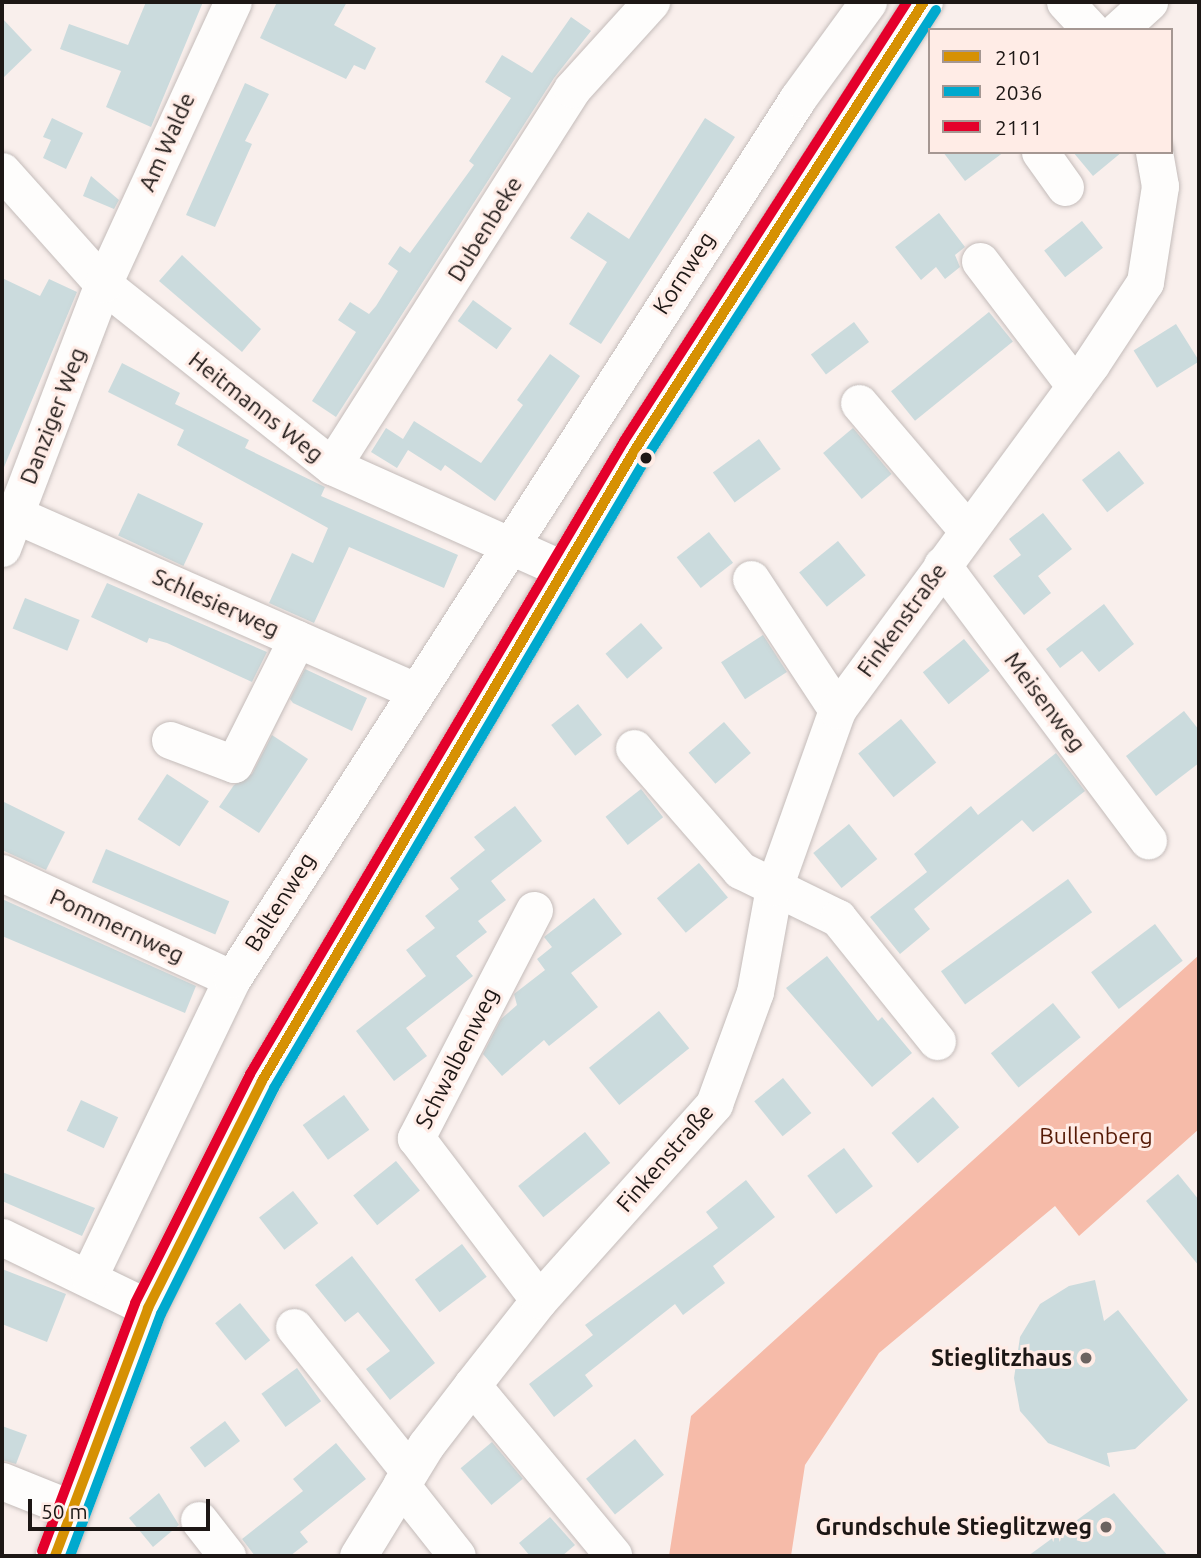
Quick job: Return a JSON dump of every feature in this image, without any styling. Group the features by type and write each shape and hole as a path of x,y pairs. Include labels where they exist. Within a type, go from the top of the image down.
{"main road":[{"path":"55,1556 148,1308 262,1081 562,569 924,2"}],"street":[{"name":"Am Walde","path":"103,284 233,2"},
{"name":"Dubenbeke","path":"332,467 572,89 650,2"},
{"name":"Kornweg","path":"506,549 798,98 868,2"},
{"path":"1065,2 1089,28"},
{"path":"1120,28 1149,2"},
{"path":"1041,154 1065,187"},
{"name":"Finkenstraße","path":"358,1556 405,1478 472,1385 539,1300 714,1104 755,992 774,887 837,710 1075,386 1145,282 1160,186 1154,154"},
{"name":"Heitmanns Weg","path":"2,171 103,284 332,467 506,549 562,569"},
{"path":"980,261 1075,386"},
{"name":"Danziger Weg","path":"9,531 103,284"},
{"path":"859,403 967,530"},
{"name":"Schlesierweg","path":"9,531 297,639 415,691"},
{"name":"Baltenweg","path":"89,1276 232,979 506,549"},
{"name":"Meisenweg","path":"942,565 1148,840"},
{"path":"751,579 837,710"},
{"path":"170,740 234,764 297,639"},
{"path":"634,748 740,870 838,918 937,1041"},
{"name":"Pommernweg","path":"2,873 232,979"},
{"name":"Schwalbenweg","path":"534,910 416,1139 539,1300"},
{"path":"2,1237 89,1276 148,1308"},
{"path":"294,1326 405,1478 457,1556"},
{"path":"472,1385 613,1555"},
{"path":"2,1481 72,1508"},
{"path":"199,1520 227,1556"}],"green space":[{"name":"Bullenberg","path":"1199,955 1199,1129 1079,1236 1055,1206 879,1353 805,1465 791,1556 669,1556 691,1416"}],"building":[{"path":"146,2 203,2 151,127 106,107 121,71 60,49 69,24 128,45"},
{"path":"277,2 347,2 334,25 376,48 365,70 354,65 346,79 260,38"},
{"path":"571,17 591,31 554,78 336,417 312,401 356,332 338,320 350,302 369,314 398,271 388,264 400,246 410,253 474,165 469,161 511,98 485,82 502,55 532,73"},
{"path":"2,18 32,50 2,79"},
{"path":"245,83 269,94 245,141 252,144 215,227 186,215"},
{"path":"52,118 83,133 66,169 43,158 51,140 43,137"},
{"path":"705,118 735,137 601,344 569,324 607,262 570,238 588,212 629,239"},
{"path":"945,154 1001,154 965,181"},
{"path":"1075,154 1120,154 1093,176"},
{"path":"91,176 119,200 114,209 83,196"},
{"path":"939,213 965,247 955,255 960,267 945,279 936,267 921,280 895,247"},
{"path":"1082,221 1103,248 1065,277 1044,251"},
{"path":"182,255 261,329 242,352 159,281"},
{"path":"2,278 40,296 49,279 77,292 2,472"},
{"path":"473,300 512,328 497,349 458,321"},
{"path":"989,312 1013,342 915,421 891,391"},
{"path":"854,322 869,342 826,374 811,354"},
{"path":"1176,324 1199,362 1157,388 1134,350"},
{"path":"550,354 580,376 495,501 445,465 441,471 408,450 397,468 371,452 386,428 403,439 414,421 481,463 523,405 517,400"},
{"path":"122,363 180,393 175,404 249,440 245,448 325,487 321,496 458,555 444,588 349,547 314,623 269,603 292,553 313,563 328,528 177,445 184,430 108,392"},
{"path":"853,428 892,474 862,499 823,453"},
{"path":"759,439 781,469 735,502 713,473"},
{"path":"1119,451 1144,483 1107,512 1082,480"},
{"path":"138,493 203,523 183,566 118,536"},
{"path":"1043,513 1072,549 1038,576 1051,593 1024,615 993,576 1021,555 1009,539"},
{"path":"709,532 733,563 701,588 677,557"},
{"path":"838,541 866,575 827,607 799,572"},
{"path":"107,583 267,652 252,682 167,643 149,638 147,643 91,617"},
{"path":"25,598 80,620 67,651 13,629"},
{"path":"1104,604 1134,644 1099,672 1082,651 1060,668 1046,649"},
{"path":"641,623 663,648 627,679 606,654"},
{"path":"763,635 787,672 745,699 721,662"},
{"path":"964,639 990,671 949,704 923,672"},
{"path":"305,669 367,698 352,731 293,703 290,699"},
{"path":"578,704 602,735 575,756 551,725"},
{"path":"1184,711 1199,730 1199,763 1156,796 1126,756"},
{"path":"901,719 936,763 893,797 858,754"},
{"path":"724,722 751,753 715,784 689,753"},
{"path":"272,735 308,759 259,833 219,807 234,785 252,774"},
{"path":"1056,753 1085,791 1033,832 1022,820 914,909 930,929 900,954 870,917 927,872 914,854 971,806 978,815"},
{"path":"167,774 209,801 180,847 138,819"},
{"path":"641,789 663,817 628,845 606,817"},
{"path":"2,801 65,832 46,870 2,850"},
{"path":"515,806 542,841 491,881 506,900 478,921 487,932 456,956 473,976 406,1028 427,1056 394,1081 356,1031 426,976 406,950 435,928 425,916 459,889 450,878 485,850 474,837"},
{"path":"849,824 877,859 842,888 813,853"},
{"path":"106,849 229,901 215,934 92,882"},
{"path":"699,863 728,897 686,933 657,898"},
{"path":"1068,879 1092,912 965,1004 941,971"},
{"path":"594,898 622,934 571,973 598,1007 549,1046 544,1040 502,1076 483,1054 501,1019 517,1005 514,994 545,970 537,959 552,947 544,937"},
{"path":"2,899 196,986 185,1013 2,936"},
{"path":"1155,924 1183,961 1119,1009 1091,972"},
{"path":"827,956 878,1021 882,1017 912,1053 872,1087 786,988"},
{"path":"1053,1003 1081,1037 1019,1088 991,1053"},
{"path":"659,1011 689,1048 619,1105 589,1068"},
{"path":"783,1078 811,1113 783,1136 754,1101"},
{"path":"344,1095 369,1130 328,1160 303,1125"},
{"path":"933,1097 959,1127 918,1163 891,1133"},
{"path":"81,1100 118,1117 104,1148 67,1131"},
{"path":"585,1132 610,1163 543,1217 518,1186"},
{"path":"844,1148 873,1186 836,1214 807,1176"},
{"path":"396,1161 420,1191 377,1225 353,1196"},
{"path":"2,1172 95,1208 82,1236 2,1201"},
{"path":"1178,1174 1199,1200 1199,1266 1146,1201"},
{"path":"746,1180 775,1217 713,1266 725,1283 683,1315 675,1304 585,1375 593,1386 554,1417 529,1384 593,1335 585,1325 718,1228 706,1212"},
{"path":"293,1191 318,1223 284,1250 259,1217"},
{"path":"462,1244 487,1277 440,1312 415,1280"},
{"path":"352,1256 435,1363 390,1400 366,1369 390,1351 358,1312 345,1322 315,1285"},
{"path":"2,1269 66,1294 47,1342 2,1324"},
{"name":"Stieglitzhaus","path":"1095,1280 1104,1321 1118,1310 1188,1400 1135,1449 1107,1453 1110,1467 1048,1443 1020,1411 1014,1378 1020,1337 1040,1304 1069,1286"},
{"path":"240,1303 270,1340 245,1360 215,1323"},
{"path":"297,1368 321,1401 286,1427 261,1394"},
{"path":"225,1421 240,1441 205,1467 190,1447"},
{"path":"2,1426 27,1435 16,1464 2,1460"},
{"path":"635,1439 664,1475 615,1514 586,1479"},
{"path":"492,1442 523,1479 491,1505 461,1468"},
{"path":"336,1443 366,1479 300,1532 308,1542 290,1556 255,1556 242,1539 303,1491 293,1479"},
{"path":"159,1493 179,1525 153,1547 129,1518"},
{"name":"Grundschule Stieglitzweg","path":"1114,1493 1168,1556 1028,1556"},
{"path":"550,1517 575,1545 562,1556 530,1556 519,1543"}],"transit line":[{"name":"2111","path":"42,1551 135,1303 250,1074 624,441 907,2"},
{"name":"2101","path":"55,1556 148,1308 262,1081 636,448 924,2"},
{"name":"2036","path":"70,1556 161,1314 274,1088 648,455 936,10"}],"place":[{"name":"Stieglitzhaus","path":"1086,1358"},
{"name":"Grundschule Stieglitzweg","path":"1106,1527"}]}
